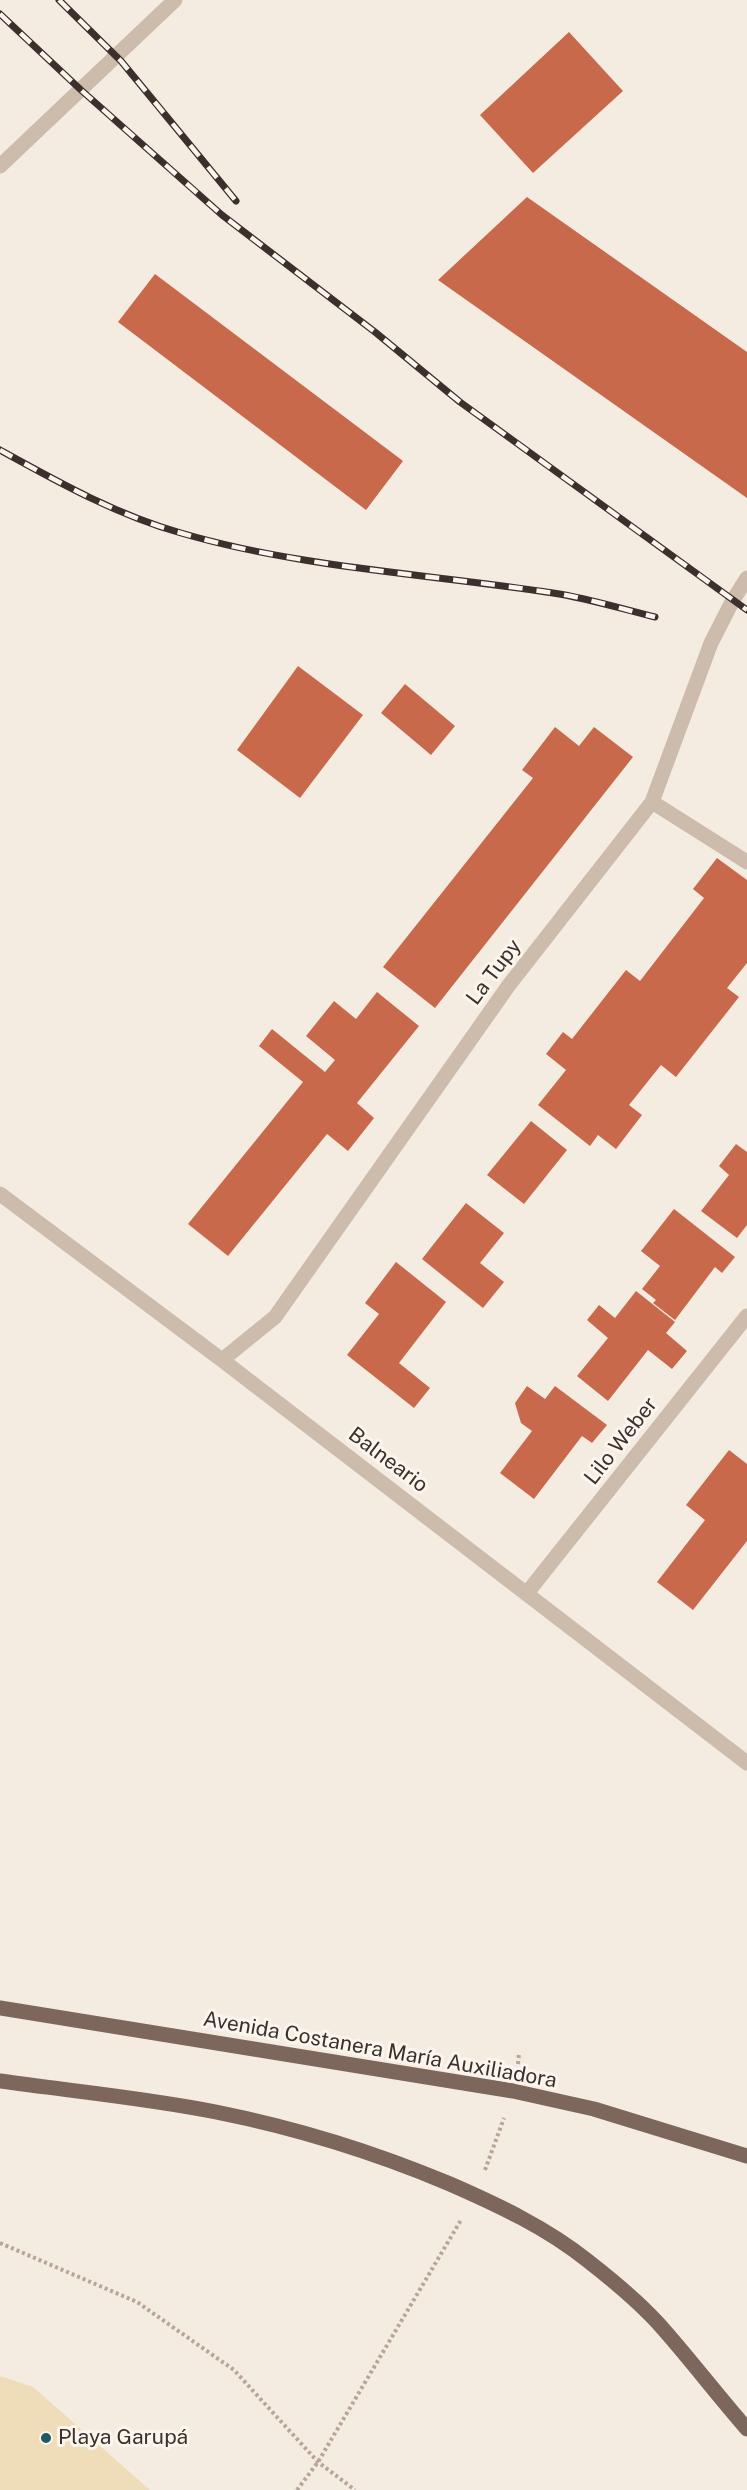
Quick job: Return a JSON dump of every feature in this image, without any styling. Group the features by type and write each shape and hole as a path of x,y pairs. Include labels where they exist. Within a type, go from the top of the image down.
{"main road":[{"name":"Avenida Costanera María Auxiliadora","path":"0,2008 513,2091 594,2109 747,2156"},
{"path":"0,2081 214,2112 312,2134 405,2165 476,2195 534,2224 587,2260 626,2293 664,2330 747,2429"}],"street":[{"path":"0,165 175,0"},
{"name":"La Tupy","path":"222,1360 275,1317 509,985 652,802 711,643 747,578"},
{"path":"652,802 747,862"},
{"name":"Balneario","path":"0,1194 222,1360 747,1763"},
{"name":"Lilo Weber","path":"527,1593 747,1316"}],"path":[{"path":"297,2490 318,2462 476,2195 513,2091 519,2053"},
{"path":"0,2243 137,2302 234,2370 318,2462 355,2490"}],"sand":[{"name":"Playa Garupá","path":"0,2376 33,2387 150,2490 0,2490"}],"building":[{"path":"569,32 623,91 533,173 480,115"},
{"path":"527,197 747,352 747,498 438,280"},
{"path":"155,274 403,461 366,510 118,322"},
{"path":"298,666 363,715 300,798 237,750"},
{"path":"405,684 455,726 431,755 381,713"},
{"path":"555,727 579,746 594,727 633,757 435,1008 383,967 533,778 522,770"},
{"path":"717,858 747,880 747,963 727,988 739,997 676,1077 661,1065 629,1105 642,1115 616,1149 598,1135 590,1146 538,1105 566,1070 546,1054 563,1032 572,1039 626,970 640,981 704,898 693,889"},
{"path":"377,992 419,1026 357,1103 374,1118 348,1151 327,1134 228,1256 188,1224 303,1082 259,1046 272,1029 325,1072 335,1060 306,1036 334,1001 356,1019"},
{"path":"531,1121 567,1150 524,1204 487,1175"},
{"path":"736,1144 747,1152 747,1225 737,1238 701,1211 729,1175 719,1166"},
{"path":"466,1203 504,1233 480,1263 504,1282 483,1308 422,1259"},
{"path":"674,1209 735,1257 722,1273 715,1267 675,1320 653,1303 656,1300 642,1289 660,1266 641,1251"},
{"path":"396,1262 446,1302 399,1363 430,1388 414,1408 347,1355 379,1314 365,1303"},
{"path":"636,1291 675,1322 666,1333 687,1351 672,1369 648,1350 608,1401 577,1376 608,1338 587,1320 599,1305 615,1318"},
{"path":"527,1386 545,1399 555,1386 607,1425 592,1443 582,1436 534,1499 500,1473 532,1431 521,1423 515,1403"},
{"path":"729,1450 747,1464 747,1541 693,1610 657,1582 705,1520 686,1505"}],"railway":[{"path":"59,0 121,61 236,201"},
{"path":"0,14 81,90 222,215 375,332 460,402 747,610"},
{"path":"0,450 66,486 134,517 157,526 226,545 366,569 566,595 655,617"}],"place":[{"name":"Playa Garupá","path":"46,2438"}]}
